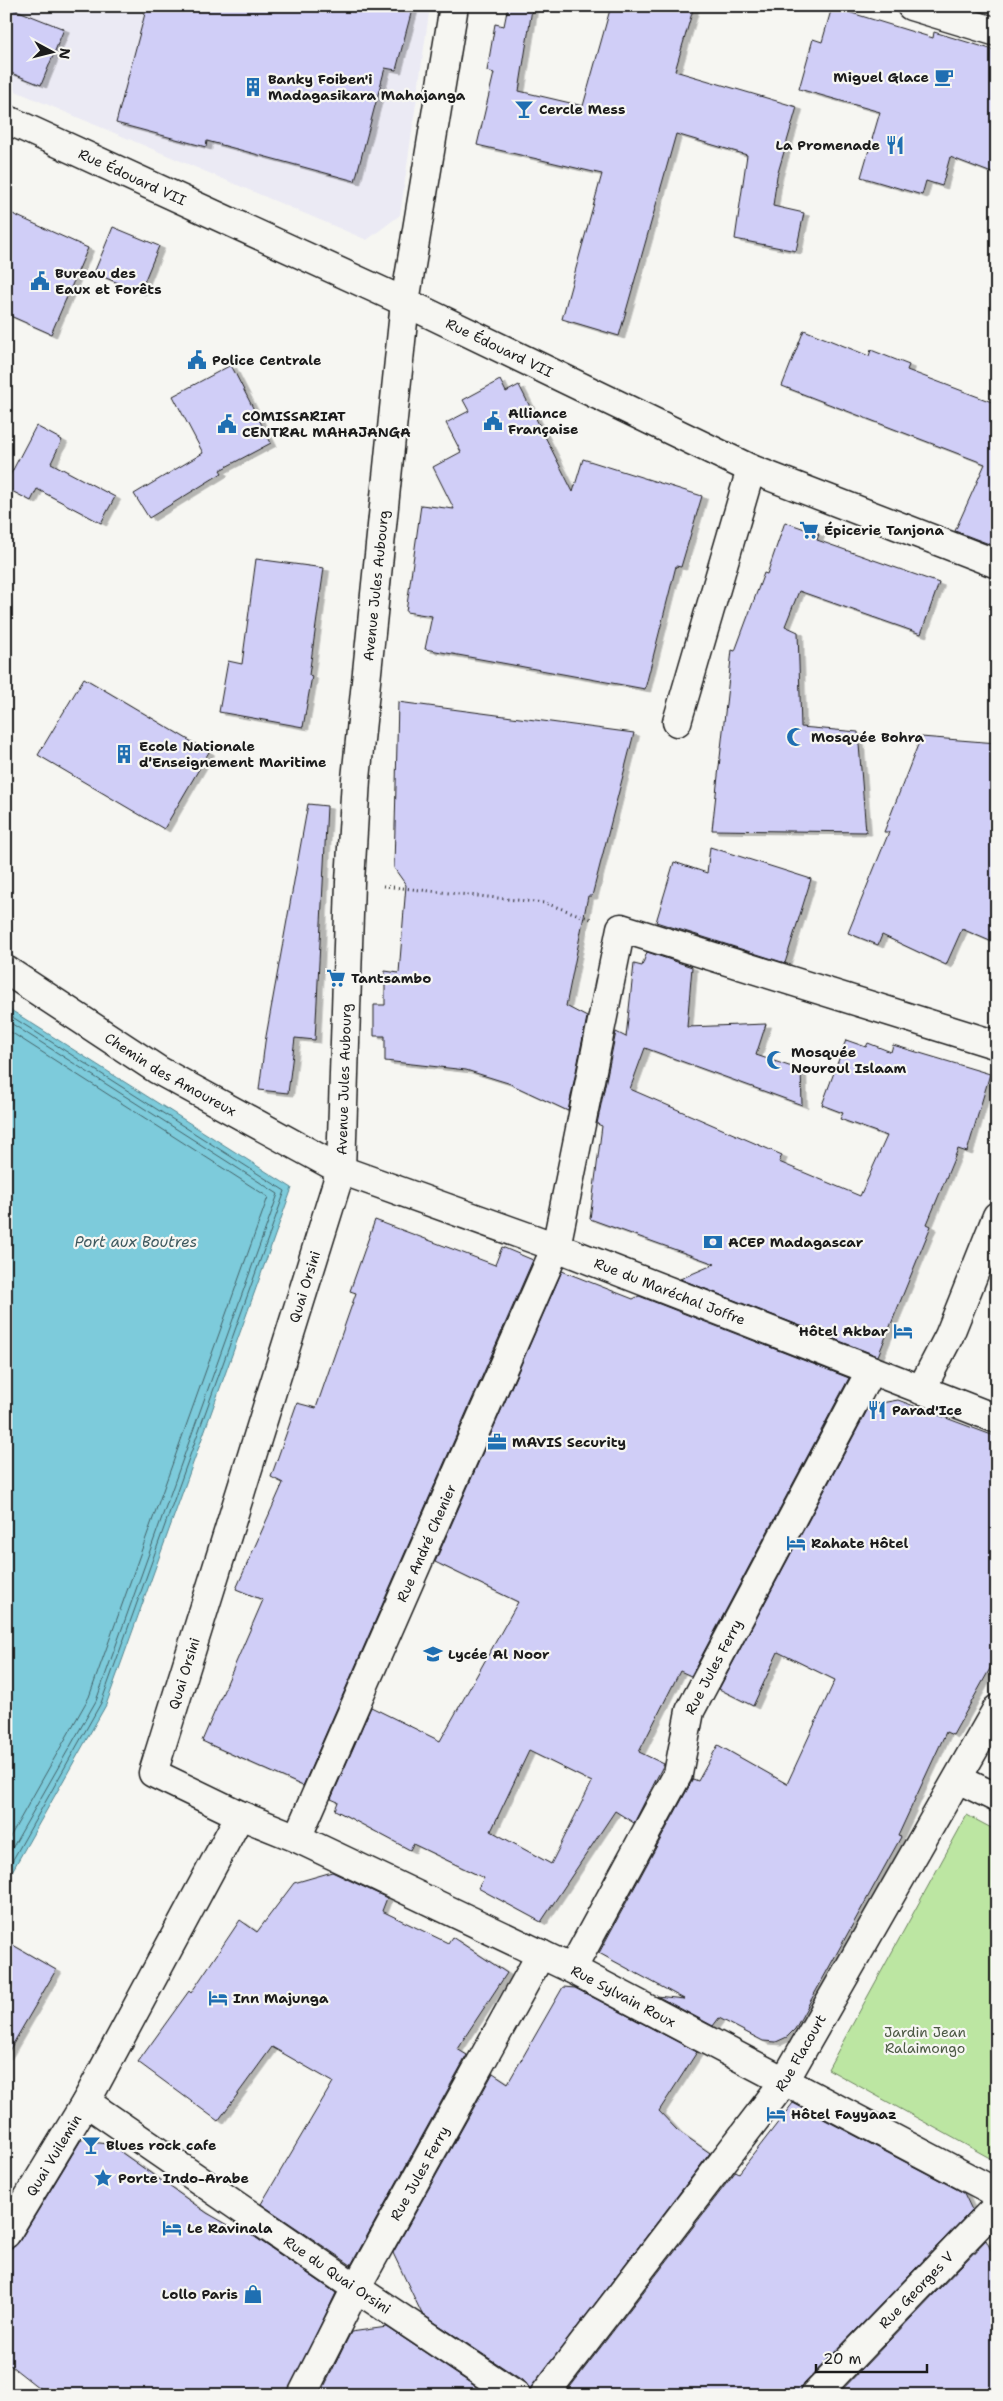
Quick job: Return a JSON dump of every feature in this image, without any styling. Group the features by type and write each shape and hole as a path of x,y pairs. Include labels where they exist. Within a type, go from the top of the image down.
{"street":[{"name":"Avenue Jules Aubourg","path":"341,1170 350,882 356,779 405,302 454,6"},
{"path":"920,7 997,32"},
{"name":"Rue Édouard VII","path":"6,119 405,302 751,469 997,564"},
{"path":"677,722 751,469"},
{"path":"622,928 997,1044"},
{"name":"Rue André Chenier","path":"297,1838 556,1247 622,928"},
{"name":"Chemin des Amoureux","path":"6,970 158,1070 341,1170"},
{"name":"Rue du Maréchal Joffre","path":"341,1170 556,1247 997,1419"},
{"name":"Quai Orsini","path":"240,1815 153,1773 341,1170"},
{"path":"921,1390 949,1336 997,1216"},
{"name":"Rue Jules Ferry","path":"572,1969 678,1774 690,1711 871,1370"},
{"name":"Rue Flacourt","path":"544,2395 784,2082 997,1709"},
{"path":"958,1780 997,1798"},
{"path":"86,2102 240,1815"},
{"name":"Rue Sylvain Roux","path":"240,1815 297,1838 572,1969 997,2193"},
{"name":"Rue Jules Ferry","path":"302,2395 356,2288 541,1954"},
{"name":"Quai Vuilemin","path":"6,2234 86,2102"},
{"name":"Rue du Quai Orsini","path":"86,2102 356,2288 516,2395"},
{"name":"Rue Georges V","path":"816,2395 997,2206"}],"path":[{"path":"350,882 545,904 622,928"}],"shaded area":[{"path":"6,6 430,6 400,215 367,240 6,87"}],"green space":[{"name":"Jardin Jean Ralaimongo","path":"967,1815 997,1831 997,2162 828,2069"}],"water":[{"name":"Port aux Boutres","path":"6,1007 292,1188 106,1705 6,1882"}],"building":[{"path":"6,6 64,29 41,85 6,71"},
{"name":"Banky Foiben'i Madagasikara Mahajanga","path":"147,6 413,6 396,70 385,68 355,181 207,141 206,147 116,123"},
{"path":"508,6 532,9 519,91 583,106 611,6 694,6 675,71 797,107 777,176 773,206 804,213 796,251 735,239 747,155 676,134 619,336 562,319 602,174 477,145 494,73 487,71 495,24 504,26"},
{"path":"832,7 933,38 934,32 997,51 997,175 950,157 942,186 926,181 922,195 861,177 880,112 799,89 813,39 822,42"},
{"name":"Bureau des Eaux et Forêts","path":"6,211 88,248 51,334 6,314"},
{"path":"113,227 159,246 140,292 94,273"},
{"path":"804,330 869,356 871,350 909,365 907,370 997,404 997,547 955,531 985,464 782,386"},
{"path":"231,365 271,443 220,470 222,473 149,518 134,494 203,453 173,396"},
{"path":"500,380 506,392 519,385 573,492 583,459 702,496 681,567 676,566 645,689 425,649 432,616 406,612 421,505 454,509 433,467 461,452 446,423 469,411 463,400"},
{"path":"36,426 62,440 51,463 115,497 101,523 37,489 31,501 6,488 6,483"},
{"path":"785,522 819,534 817,540 939,583 921,634 799,591 785,626 798,632 801,727 858,732 866,832 712,830 732,650 735,651 764,573 767,574"},
{"path":"256,559 324,568 309,675 312,676 303,727 219,712 228,661 242,664"},
{"name":"Ecole Nationale d'Enseignement Maritime","path":"84,678 209,752 164,829 38,755"},
{"path":"398,702 634,733 592,896 588,896 566,1006 587,1017 568,1111 508,1083 466,1070 385,1061 385,1036 374,1036 374,1005 385,1005 385,971 399,973 406,885 394,868"},
{"path":"921,737 997,743 997,944 962,929 946,965 882,935 878,945 848,933 889,832 884,832"},
{"path":"308,804 327,806 315,1040 295,1038 288,1093 259,1090 265,1042"},
{"path":"710,847 811,879 785,963 656,922 674,862 707,873"},
{"path":"647,952 692,967 687,1027 766,1024 756,1055 801,1070 802,1105 645,1048 630,1089 782,1155 779,1162 860,1196 887,1136 840,1119 843,1113 822,1105 846,1040 866,1047 868,1043 891,1052 893,1045 990,1074 967,1152 958,1149 927,1224 931,1226 878,1356 680,1279 715,1264 590,1219 602,1126 597,1124 616,1032 626,1037 634,964 642,966"},
{"path":"375,1220 495,1265 502,1247 533,1260 303,1786 202,1741 263,1600 236,1589 283,1483 271,1477 297,1403 316,1408 356,1293 350,1291"},
{"path":"562,1271 633,1299 639,1296 849,1378 691,1676 680,1671 639,1752 664,1764 634,1823 615,1811 541,1922 478,1888 484,1878 413,1844 410,1850 335,1810 338,1802 331,1799 371,1707 440,1741 518,1602 435,1562","holes":["529,1751 592,1782 551,1864 491,1831"]},
{"path":"898,1400 997,1437 997,1656 953,1735 946,1732 898,1836 901,1837 795,2029 787,2037 776,2042 763,2041 719,2018 713,2026 657,1996 684,1999 599,1953 693,1779 698,1781 718,1745 787,1784 835,1680 778,1652 753,1706 719,1689 870,1405"},
{"path":"332,1872 387,1898 382,1911 448,1943 452,1937 507,1973 457,2049 467,2055 351,2265 261,2204 333,2082 272,2047 218,2121 138,2062 189,1991 191,1993 240,1920 257,1932 294,1883"},
{"path":"6,1941 56,1970 6,2056"},
{"path":"563,1987 575,1988 697,2052 659,2111 677,2130 710,2153 530,2389 525,2382 422,2314 393,2253 493,2073 508,2083"},
{"path":"793,2103 964,2193 972,2210 804,2384 800,2395 564,2395 736,2171 739,2173"},
{"path":"81,2140 108,2143 207,2213 244,2234 246,2231 336,2293 287,2395 48,2395 6,2362 6,2252 19,2242"},
{"path":"986,2240 997,2262 997,2395 837,2395"},
{"path":"387,2327 488,2395 320,2395 351,2332"}],"place":[{"name":"Miguel Glace","path":"944,77"},
{"name":"Banky Foiben'i Madagasikara Mahajanga","path":"253,87"},
{"name":"Cercle Mess","path":"524,109"},
{"name":"La Promenade","path":"895,145"},
{"name":"Bureau des Eaux et Forêts","path":"40,281"},
{"name":"Police Centrale","path":"197,360"},
{"name":"Alliance Française","path":"493,421"},
{"name":"COMISSARIAT CENTRAL MAHAJANGA","path":"227,424"},
{"name":"Épicerie Tanjona","path":"809,530"},
{"name":"Mosquée Bohra","path":"796,737"},
{"name":"Ecole Nationale d'Enseignement Maritime","path":"124,754"},
{"name":"Tantsambo","path":"336,978"},
{"name":"Mosquée Nouroul Islaam","path":"776,1060"},
{"name":"ACEP Madagascar","path":"713,1242"},
{"name":"Hôtel Akbar","path":"903,1331"},
{"name":"Parad'Ice","path":"877,1410"},
{"name":"MAVIS Security","path":"497,1442"},
{"name":"Rahate Hôtel","path":"796,1543"},
{"name":"Lycée Al Noor","path":"433,1654"},
{"name":"Inn Majunga","path":"218,1998"},
{"name":"Hôtel Fayyaaz","path":"776,2114"},
{"name":"Blues rock cafe","path":"91,2145"},
{"name":"Porte Indo-Arabe","path":"103,2178"},
{"name":"Le Ravinala","path":"172,2228"},
{"name":"Lollo Paris","path":"253,2294"}]}
